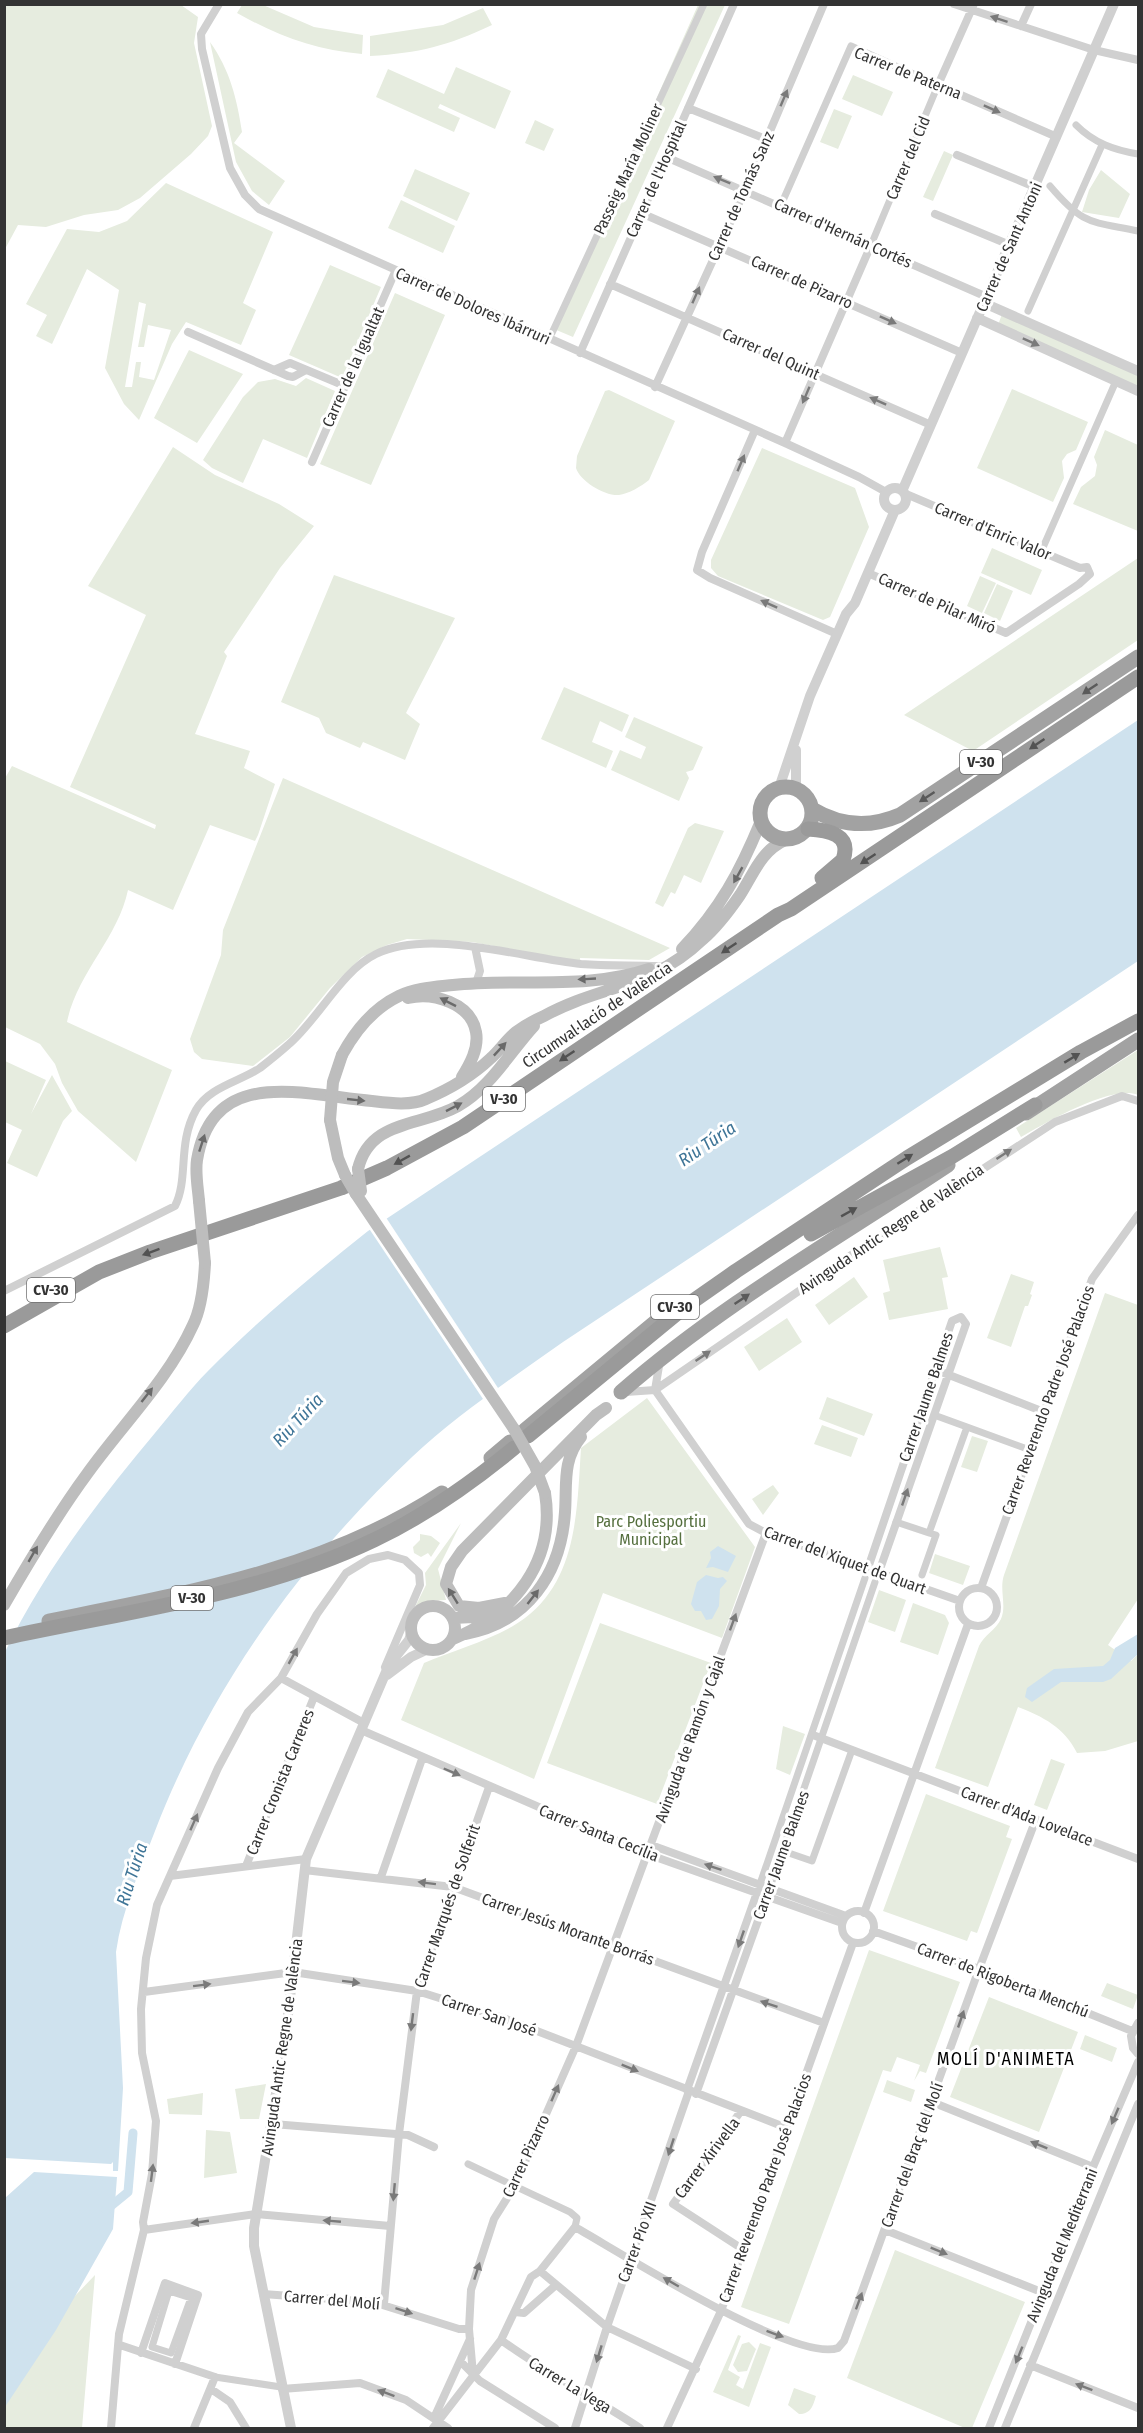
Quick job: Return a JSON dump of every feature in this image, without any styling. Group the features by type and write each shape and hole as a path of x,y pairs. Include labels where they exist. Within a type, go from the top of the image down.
{"highway":[{"name":"V-30","path":"812,808 823,815 859,825 883,822 900,814 1138,657"},
{"name":"Circumval·lació de València","path":"4,1326 99,1272 150,1252 341,1188 387,1168 463,1127 1138,676"},
{"path":"779,788 796,789 806,795 812,808 812,818 808,829 798,837 785,840 770,835 761,821 761,804 769,793 779,788"},
{"path":"778,915 787,903 835,869 843,860 845,853 842,838 835,832 808,829"},
{"name":"V-30","path":"4,1638 252,1584 302,1569 445,1500 518,1437 695,1299 828,1211 838,1202 1081,1052 1138,1021"},
{"path":"673,1318 768,1259 952,1156 1138,1040"},
{"path":"621,1392 661,1358 721,1313 962,1157 1035,1105"},
{"name":"CV-30","path":"518,1437 579,1382 684,1300 826,1207 838,1202"},
{"name":"CV-30","path":"4,1315 48,1291 99,1272"},
{"path":"4,1630 250,1577 373,1536"}],"main road":[{"path":"453,1639 455,1630 453,1618 449,1612 435,1606 422,1610 414,1609 412,1631 417,1643 428,1650 440,1649 496,1613 530,1578 544,1545 547,1529 544,1493 535,1466 502,1411 366,1207 359,1192 345,1175 338,1158 330,1120 333,1082 342,1055 351,1039 374,1013 399,995 426,988 476,982 589,980 631,975 658,966 678,952 716,910 740,872 761,821"},
{"path":"4,1605 42,1539 87,1474 168,1368 194,1324 204,1285 205,1263 197,1161 204,1136 214,1115 233,1099 256,1091 395,1103 423,1101 457,1085 492,1057 515,1032 543,1016 562,1006 632,985 668,968 703,940 740,894 766,852 785,840"},
{"path":"374,1013 411,997 441,997 467,1012 476,1033 472,1060 457,1085"},
{"path":"359,1192 358,1169 364,1149 381,1134 442,1113 469,1099 489,1080 543,1016"},
{"path":"465,1634 478,1632 511,1618 524,1607 545,1579 563,1531 568,1457 575,1444 621,1392"},
{"path":"505,1604 479,1608 459,1606 446,1584 451,1567 496,1515 596,1414 606,1408"},
{"path":"453,1618 473,1617 505,1604"}],"street":[{"name":"Passeig María Moliner","path":"552,333 704,4"},
{"name":"Carrer de l'Hospital","path":"580,353 734,4"},
{"name":"Carrer de Tomás Sanz","path":"655,387 745,190 824,4"},
{"path":"954,4 973,7 1021,26 1094,50 1138,60"},
{"path":"1021,26 1031,4"},
{"name":"Carrer de Sant Antoni","path":"904,492 1114,4"},
{"name":"Carrer de Dolores Ibárruri","path":"217,7 201,34 202,49 230,168 245,195 259,209 395,272 785,443 886,492"},
{"name":"Carrer del Cid","path":"872,246 973,7"},
{"name":"Carrer de Paterna","path":"781,205 851,46 1057,137"},
{"path":"687,108 766,139"},
{"path":"1076,125 1102,145 1118,151 1138,154"},
{"path":"1028,311 1102,145"},
{"path":"957,155 1035,188"},
{"name":"Carrer d'Hernán Cortés","path":"666,157 781,205 986,300"},
{"path":"1050,186 1072,210 1093,223 1138,231"},
{"name":"Carrer de Pizarro","path":"641,213 962,353"},
{"path":"935,214 1010,245"},
{"path":"785,443 872,246"},
{"name":"Carrer de la Igualtat","path":"312,462 395,272"},
{"name":"Carrer del Quint","path":"610,284 931,425"},
{"path":"986,300 1138,371"},
{"path":"977,318 1138,391"},
{"path":"188,332 293,377 306,370 345,386"},
{"path":"1041,552 1116,381"},
{"path":"755,430 702,552 697,570 710,578 837,634"},
{"path":"779,788 798,729 837,634 846,614 855,603 895,510 904,506 904,492 894,487 886,492 886,505 895,510"},
{"name":"Carrer d'Enric Valor","path":"904,492 1080,568 1079,576 1084,578 1079,584 1006,633"},
{"name":"Carrer de Pilar Miró","path":"868,573 1006,633"},
{"path":"796,789 798,729"},
{"path":"4,1291 175,1206 180,1197 185,1139 198,1106 213,1092 259,1069 291,1043 375,955 408,943 475,947 581,964 658,966"},
{"path":"475,947 480,971 476,982"},
{"name":"Avinguda Antic Regne de València","path":"655,1389 867,1244 1055,1122 1122,1096 1138,1101"},
{"name":"Carrer Reverendo Padre José Palacios","path":"981,1588 1092,1279 1137,1218"},
{"name":"Carrer Jaume Balmes","path":"868,1568 952,1321 961,1317 966,1324 879,1572"},
{"path":"621,1392 655,1389 661,1358"},
{"path":"935,1371 1044,1412"},
{"name":"Carrer del Xiquet de Quart","path":"655,1389 749,1524 766,1533 960,1601"},
{"path":"934,1415 1030,1450"},
{"path":"929,1533 967,1427"},
{"path":"896,1522 936,1535 922,1575"},
{"name":"Avinguda de Ramón y Cajal","path":"613,1944 766,1533"},
{"name":"Avinguda Antic Regne de València","path":"281,1678 317,1614 346,1573 369,1559 388,1555 405,1560 419,1573 420,1585 414,1609 386,1663 385,1677"},
{"name":"Carrer Jaume Balmes","path":"728,1989 758,1888 813,1735 865,1578"},
{"name":"Carrer Jaume Balmes","path":"691,2092 728,1989 769,1891 875,1582"},
{"path":"981,1588 993,1595 996,1600 996,1614 993,1620 982,1626 969,1624 961,1617 960,1601 970,1589 981,1588"},
{"path":"864,1913 969,1624"},
{"name":"Avinguda Antic Regne de València","path":"291,2428 281,2388 254,2246 256,2214 273,2124 294,1972 305,1864 389,1665 409,1640 412,1631"},
{"name":"Avinguda Antic Regne de València","path":"385,1677 411,1657 428,1650"},
{"path":"111,2428 120,2346 119,2334 144,2230 143,2222 152,2174 156,2121 140,2038 146,1958 155,1915 219,1766 248,1712 281,1678"},
{"name":"Carrer Santa Cecília","path":"281,1678 422,1759 649,1849 844,1920"},
{"name":"Carrer Cronista Carreres","path":"246,1866 314,1697"},
{"name":"Carrer d'Ada Lovelace","path":"813,1735 1138,1859"},
{"path":"783,1851 812,1861 852,1750"},
{"path":"381,1877 422,1759"},
{"name":"Carrer Marqués de Solferit","path":"384,2304 399,2134 417,1991 489,1787"},
{"name":"Carrer del Braç del Molí","path":"721,2311 735,2319 817,2349 831,2350 844,2342 979,1969 1036,1819"},
{"name":"Carrer Jesús Morante Borrás","path":"170,1876 246,1866 305,1864 453,1887 824,2023"},
{"path":"855,1911 864,1913 871,1918 873,1931 866,1941 853,1943 845,1937 844,1920 855,1911"},
{"name":"Carrer de Rigoberta Menchú","path":"873,1931 979,1969 1132,2031"},
{"name":"Carrer Reverendo Padre José Palacios","path":"667,2428 721,2311 853,1943"},
{"name":"Carrer Pizarro","path":"473,2374 473,2347 469,2329 474,2280 494,2219 514,2187 576,2046 613,1944"},
{"name":"Carrer San José","path":"144,1992 294,1972 417,1991 506,2019 786,2128"},
{"path":"1138,2023 1132,2031 1131,2042 1138,2054"},
{"name":"Avinguda del Mediterrani","path":"989,2428 1093,2167 1138,2062"},
{"name":"Carrer Pío XII","path":"575,2428 607,2327 691,2092"},
{"path":"932,2102 1093,2167"},
{"name":"Avinguda del Mediterrani","path":"1005,2428 1138,2104"},
{"name":"Carrer Xirivella","path":"741,2111 673,2204 744,2250"},
{"path":"273,2124 408,2135 434,2147"},
{"path":"434,2423 473,2374 490,2357 501,2340 531,2277 540,2271 574,2228 577,2218 549,2201 514,2187 468,2164"},
{"path":"144,2230 256,2214 390,2226"},
{"path":"574,2228 721,2311"},
{"path":"885,2230 1044,2294"},
{"path":"540,2271 607,2327 696,2369"},
{"path":"141,2353 165,2283 198,2295 175,2364"},
{"path":"515,2312 524,2313 556,2285"},
{"path":"169,2291 191,2298 171,2353 152,2347 169,2291"},
{"name":"Carrer del Molí","path":"263,2294 384,2304 459,2328 469,2329"},
{"path":"434,2423 470,2340"},
{"name":"Carrer La Vega","path":"501,2340 640,2428"},
{"path":"120,2346 215,2377 281,2388 360,2384 406,2400 434,2423 448,2428"},
{"path":"460,2361 480,2381 555,2428"},
{"path":"1030,2366 1138,2408"},
{"path":"194,2428 215,2377"},
{"path":"211,2389 230,2402 246,2428"}],"green space":[{"path":"5,4 181,5 198,17 194,43 212,126 208,136 191,154 140,198 118,210 84,215 46,227 18,225 5,249"},
{"path":"242,5 263,5 314,27 363,35 362,54 297,41 267,29 237,13"},
{"path":"698,5 725,5 573,337 554,329"},
{"path":"483,8 492,25 476,32 433,47 404,53 370,56 370,36 443,25"},
{"path":"210,42 228,74 238,108 242,132 234,143 285,181 269,205 252,191 236,162"},
{"path":"456,67 511,91 495,129 440,104 438,108 460,118 454,132 376,97 388,69 444,94"},
{"path":"853,75 893,92 882,116 842,99"},
{"path":"834,109 852,116 838,149 820,142"},
{"path":"535,120 554,129 544,151 525,143"},
{"path":"944,151 953,155 933,201 923,197"},
{"path":"415,169 470,193 457,221 403,196"},
{"path":"1101,170 1130,194 1119,218 1082,212 1089,190"},
{"path":"166,183 273,232 243,303 256,310 241,345 186,322 172,344 139,420 124,404 105,368 119,290 87,269 52,344 36,336 47,315 26,304 67,229 99,232 127,221","holes":["139,302 146,304 138,347 144,347 148,325 171,330 154,380 139,377 141,362 136,362 132,387 125,387"]},
{"path":"401,200 455,226 443,253 388,228"},
{"path":"330,265 381,287 342,378 289,355"},
{"path":"395,293 445,315 371,485 320,464"},
{"path":"1002,314 1138,375 1138,387 998,325"},
{"path":"189,350 243,374 197,443 154,418"},
{"path":"306,378 335,391 307,458 263,439 243,483 212,468 203,460 243,397 258,382 275,379 296,386"},
{"path":"1012,389 1088,422 1076,450 1067,454 1062,461 1064,478 1053,502 977,468"},
{"path":"609,390 675,421 649,480 619,495 593,487 582,478 576,468 577,456 605,391"},
{"path":"1105,430 1138,445 1138,531 1073,504 1081,487 1095,476 1097,465 1094,457"},
{"path":"173,447 215,475 279,504 314,526 280,568 224,652 227,656 195,734 250,751 244,768 275,784 255,841 210,825 173,910 128,890 116,924 79,987 72,1004 67,1022 172,1070 136,1162 78,1111 62,1083 55,1064 40,1044 5,1027 4,780 12,766 155,829 156,825 70,787 146,615 88,586"},
{"path":"762,448 855,488 869,527 830,617 823,620 718,576 711,568 711,560"},
{"path":"992,548 1042,570 1031,595 981,573"},
{"path":"1138,558 1138,640 973,751 904,715"},
{"path":"334,575 455,618 406,713 420,724 405,760 363,742 360,748 326,733 319,718 281,702"},
{"path":"980,576 996,583 982,613 967,606"},
{"path":"997,584 1013,591 1000,621 984,613"},
{"path":"564,687 629,715 622,732 600,721 592,742 613,751 606,768 541,739"},
{"path":"634,717 703,747 693,770 686,772 689,778 679,801 611,770 620,750 641,759 646,747 625,737"},
{"path":"283,778 670,948 649,960 580,958 580,962 472,942 407,939 387,945 362,957 330,988 290,1037 253,1066 202,1059 194,1052 190,1039 221,955 223,930"},
{"path":"695,823 724,831 701,883 684,875 675,894 671,892 663,907 655,903 688,828"},
{"path":"1138,1050 1138,1095 1126,1093 1096,1100 1021,1137 1016,1128"},
{"path":"5,1061 46,1080 31,1114 52,1075 72,1111 63,1121 37,1177 7,1163 22,1130 5,1122"},
{"path":"940,1247 948,1277 942,1278 948,1309 889,1320 883,1293 890,1291 883,1260"},
{"path":"1011,1274 1034,1282 1030,1294 1032,1295 1028,1306 1025,1306 1011,1347 987,1338"},
{"path":"854,1277 868,1297 829,1325 815,1305"},
{"path":"1105,1293 1138,1305 1138,1599 1108,1645 1131,1661 1138,1654 1138,1741 1105,1751 1077,1753 1066,1737 1052,1724 1018,1707 988,1787 935,1768 979,1646 1003,1614 1004,1575"},
{"path":"787,1318 802,1342 759,1371 744,1347"},
{"path":"827,1397 873,1414 864,1436 819,1419"},
{"name":"Parc Poliesportiu Municipal","path":"647,1398 755,1547 722,1638 603,1593 534,1779 401,1720 424,1663 502,1632 525,1618 542,1602 556,1583 571,1540 578,1494 581,1448"},
{"path":"822,1425 858,1438 851,1457 814,1444"},
{"path":"972,1436 988,1441 977,1472 961,1467"},
{"path":"773,1485 779,1493 763,1515 752,1499"},
{"path":"461,1523 438,1569 446,1600 428,1601 415,1607 426,1585 425,1573"},
{"path":"420,1534 431,1536 440,1543 431,1557 428,1553 421,1557 414,1553 413,1547 420,1540"},
{"path":"935,1554 970,1566 963,1585 929,1573"},
{"path":"879,1590 906,1600 895,1632 868,1622"},
{"path":"913,1603 945,1615 949,1623 938,1655 900,1642"},
{"path":"600,1623 711,1663 657,1804 547,1763"},
{"path":"783,1726 805,1734 790,1775 776,1769"},
{"path":"1051,1759 1065,1764 1047,1810 1034,1805"},
{"path":"926,1794 1010,1826 1006,1837 1012,1839 977,1933 971,1931 967,1941 883,1911"},
{"path":"869,1950 960,1982 926,2073 920,2071 914,2081 920,2065 897,2057 891,2072 883,2070 789,2324 741,2307"},
{"path":"1107,1983 1138,1995 1133,2009 1101,1996"},
{"path":"989,1997 1078,2032 1039,2132 950,2097"},
{"path":"1085,2035 1117,2048 1112,2062 1080,2049"},
{"path":"887,2080 915,2090 911,2102 883,2092"},
{"path":"266,2084 259,2119 240,2119 235,2089"},
{"path":"203,2093 202,2115 169,2114 167,2099"},
{"path":"206,2130 230,2132 237,2173 204,2178"},
{"path":"895,2250 1025,2302 972,2428 965,2428 847,2378"},
{"path":"95,2275 82,2428 5,2428 4,2407 73,2298"},
{"path":"738,2335 741,2336 728,2370 740,2377 736,2385 743,2389 760,2343 771,2347 749,2407 713,2392"},
{"path":"749,2342 756,2349 747,2371 738,2372 733,2365 742,2344"},
{"path":"794,2388 816,2396 806,2413 799,2414 788,2405"}],"water":[{"name":"Riu Túria","path":"1138,720 1138,961 563,1342 448,1426 371,1497 296,1584 262,1630 231,1678 177,1778 138,1875 127,1906 116,1952 123,2088 118,2171 113,2171 113,2162 111,2164 5,2158 4,1654 54,1566 113,1485 187,1394 227,1352 306,1281 368,1231"},
{"path":"718,1546 736,1556 728,1572 713,1567 706,1568 711,1558 710,1552"},
{"path":"706,1575 723,1577 727,1581 720,1589 719,1606 712,1619 706,1620 701,1611 695,1611 691,1604 697,1582"},
{"path":"1138,1634 1138,1654 1111,1679 1103,1682 1061,1682 1032,1702 1025,1697 1027,1688 1054,1669 1103,1666 1110,1660 1115,1648"},
{"path":"34,2172 117,2177 113,2229 56,2330 5,2407 5,2198"}],"pier":[{"path":"385,1216 500,1391 485,1402 368,1227"}],"waterway":[{"path":"106,2210 128,2192 133,2133"}],"district":[{"name":"MOLÍ D'ANIMETA","path":"1006,2059"}]}
